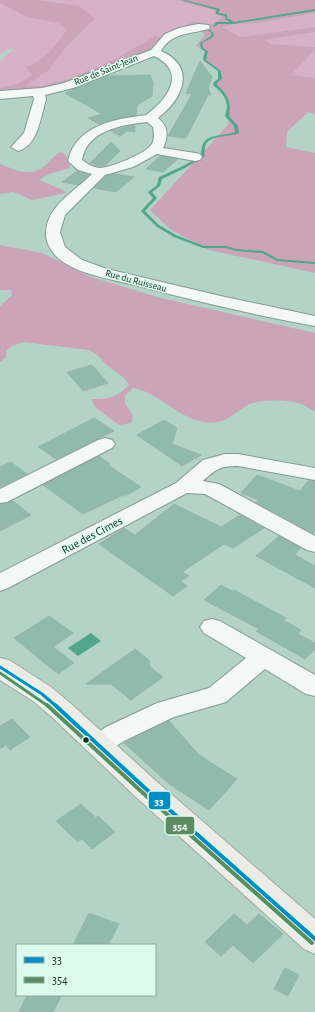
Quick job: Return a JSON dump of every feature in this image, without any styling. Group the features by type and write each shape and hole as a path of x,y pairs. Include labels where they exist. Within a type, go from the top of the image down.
{"main road":[{"path":"0,667 42,694 315,939"}],"street":[{"name":"Rue de Saint-Jean","path":"0,94 38,92 84,80 138,57 155,52 160,44 179,32 192,28 205,28"},
{"path":"100,172 79,165 75,161 75,152 81,143 91,135 113,125 150,118 164,107 173,96 177,86 177,76 171,61 165,56 155,52"},
{"path":"18,148 30,134 40,99 38,92"},
{"path":"150,118 159,124 161,132 159,142 154,150 195,157"},
{"name":"Rue du Ruisseau","path":"154,150 131,162 100,172 96,178 66,204 58,216 52,230 54,243 60,252 69,260 92,269 212,301 315,321"},
{"path":"0,497 106,444"},
{"name":"Rue des Cimes","path":"0,583 183,487 210,464 225,460 238,460 315,474"},
{"name":"Rue des Cimes","path":"183,487 199,486 212,489 315,545"},
{"path":"212,627 315,687"},
{"path":"98,745 115,734 166,710 217,695 264,657"}],"shaded area":[{"path":"0,0 37,0 79,6 95,18 66,47 49,70 25,86 43,86 71,78 113,60 155,36 166,37 148,50 91,75 43,90 0,93 0,88 19,83 32,75 26,67 44,57 66,30 58,23 27,17 0,3"},
{"path":"37,0 176,0 213,10 223,19 205,28 166,37 155,36 113,60 71,78 43,86 24,86 49,70 66,47 89,25 61,3"},
{"path":"176,0 315,0 315,13 253,24 240,23 222,27 241,37 315,27 315,32 265,40 271,44 315,47 315,50 291,75 315,78 315,114 308,112 287,132 286,147 315,153 315,273 209,250 170,229 150,210 228,125 230,109 224,91 215,84 221,78 222,72 208,63 206,59 208,53 196,46 205,35 202,32 179,29 193,22 201,22 205,28 222,18 213,10"},
{"path":"0,3 27,17 58,23 66,30 44,57 26,67 32,75 19,83 0,88 0,61 14,49 9,49 0,54"},
{"path":"315,13 315,27 241,37 222,27 240,23 253,24"},
{"path":"315,32 315,47 271,44 265,40"},
{"path":"315,50 315,78 291,75"},
{"path":"60,152 66,155 70,168 49,174 39,180 63,190 66,193 32,200 13,192 0,194 0,164 22,172 32,172 43,167"},
{"path":"0,245 42,253 91,277 161,298 315,333 315,411 294,402 274,400 261,401 244,407 224,420 212,423 204,422 185,416 151,394 133,388 125,396 125,403 133,416 131,423 119,425 96,408 91,399 112,397 120,393 129,385 97,355 89,350 22,342 12,346 6,351 6,357 0,362 0,306 12,295 11,290 0,290"},
{"path":"91,633 101,641 78,656 68,648"}],"building":[{"path":"200,61 212,77 208,87 211,95 208,95 186,138 168,136 192,94 186,93"},
{"path":"150,75 153,83 152,96 137,105 136,115 99,124 88,118 102,114 65,93 108,76"},
{"path":"135,125 135,132 127,131 120,136 111,131"},
{"path":"111,142 120,151 106,165 99,166 90,163"},
{"path":"160,156 178,159 163,172 146,169"},
{"path":"77,171 89,175 78,185 62,182"},
{"path":"115,174 134,177 116,192 94,188 106,176"},
{"path":"92,365 108,383 83,391 67,372"},
{"path":"94,418 114,431 56,459 38,447"},
{"path":"164,420 177,428 172,444 201,455 182,466 137,435"},
{"path":"99,456 110,464 108,465 141,487 125,496 123,495 83,514 43,485"},
{"path":"11,462 27,474 0,487 0,467"},
{"path":"257,475 300,491 309,480 315,481 315,530 313,533 256,502 259,500 241,493"},
{"path":"13,501 31,515 0,531 0,504"},
{"path":"174,504 221,527 240,515 264,528 233,548 224,544 182,572 189,576 181,581 187,586 173,596 99,544 124,528 135,535"},
{"path":"279,536 300,548 295,555 315,566 315,588 256,556"},
{"path":"221,585 232,591 234,590 286,618 283,620 301,630 298,634 315,643 315,649 305,659 256,631 259,629 204,600"},
{"path":"49,616 73,633 53,647 74,663 58,674 14,638"},
{"path":"135,649 149,660 150,667 163,677 131,700 111,684 86,684"},
{"path":"12,719 30,737 10,750 6,745 0,749 0,726"},
{"path":"169,721 199,755 237,779 209,810 169,784 124,743"},
{"path":"81,804 96,818 98,816 115,832 92,849 82,839 78,842 56,821"},
{"path":"89,913 119,924 109,944 74,944"},
{"path":"234,914 247,925 259,914 283,934 253,963 233,945 221,956 205,942"},
{"path":"285,968 299,975 288,996 274,989"},
{"path":"27,996 61,996 53,1012 19,1012"}],"waterway":[{"path":"182,0 219,10 216,13 226,15 226,18 233,23"},
{"path":"233,23 315,10"},
{"path":"214,26 217,23 233,23"},
{"path":"209,30 213,34 212,36 201,43 202,48 207,51 204,60 219,71 220,79 215,83 215,85 225,94 227,98 229,107 227,116 236,126 237,133 208,139 203,148 203,156 160,178 159,185 150,192 155,198 143,211 158,226 175,236 204,247 226,247 236,250 263,252 277,260 315,263"}],"transit line":[{"name":"33","path":"0,667 42,694 61,710 146,789 315,939"},
{"name":"354","path":"0,673 39,698 58,714 143,793 312,943"}]}
